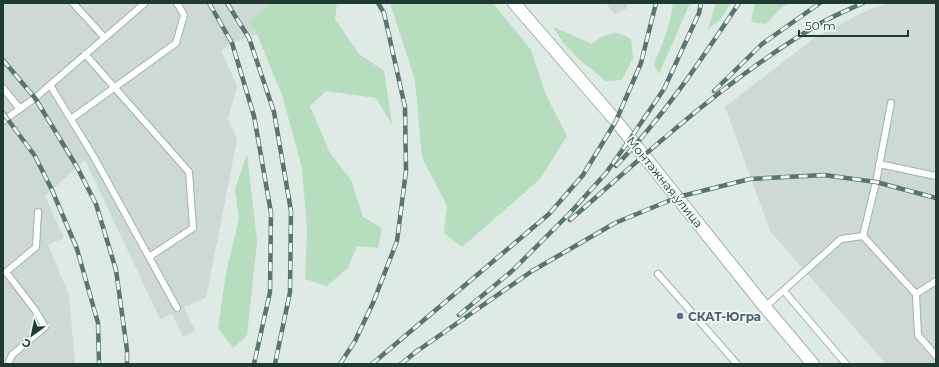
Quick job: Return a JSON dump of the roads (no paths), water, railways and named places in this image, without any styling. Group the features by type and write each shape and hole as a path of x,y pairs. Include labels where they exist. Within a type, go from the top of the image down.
{"street":[{"name":"Монтажная улица","path":"514,3 616,122 765,307 813,364"}],"lane":[{"path":"73,3 104,37"},
{"path":"3,121 50,85 145,3"},
{"path":"71,119 176,44 184,15 177,3"},
{"path":"85,54 189,172 193,228 149,257"},
{"path":"50,85 94,157 177,308"},
{"path":"3,88 20,109"},
{"path":"863,236 891,103"},
{"path":"879,164 936,176"},
{"path":"8,364 12,355 45,327 35,310 6,272 36,247 38,212"},
{"path":"765,307 841,239 863,236"},
{"path":"863,236 916,294 918,335 936,356"},
{"path":"658,274 737,364"},
{"path":"916,294 936,281"},
{"path":"784,291 846,364"}],"railway":[{"path":"209,3 232,43 254,116 271,213 270,292 254,364"},
{"path":"227,3 249,38 274,112 291,211 290,292 275,364"},
{"path":"340,364 355,341 373,303 397,241 406,171 405,107 384,13 378,3"},
{"path":"372,364 549,214 583,175 616,121 641,63 656,3"},
{"path":"459,315 512,271 571,212 606,173 664,89 699,13 701,3"},
{"path":"616,166 634,147 666,107 739,3"},
{"path":"714,91 762,44 820,3"},
{"path":"570,220 690,116 753,68 785,45 819,24 863,3"},
{"path":"3,60 35,98 77,167 96,204 116,270 127,350 127,364"},
{"path":"3,113 35,156 52,190 77,249 98,323 99,364"},
{"path":"413,354 532,271 615,223 678,197 750,179 824,175 876,182 936,198"},
{"path":"401,364 418,350"}],"place":[{"name":"СКАТ-Югра","path":"680,316"}]}
